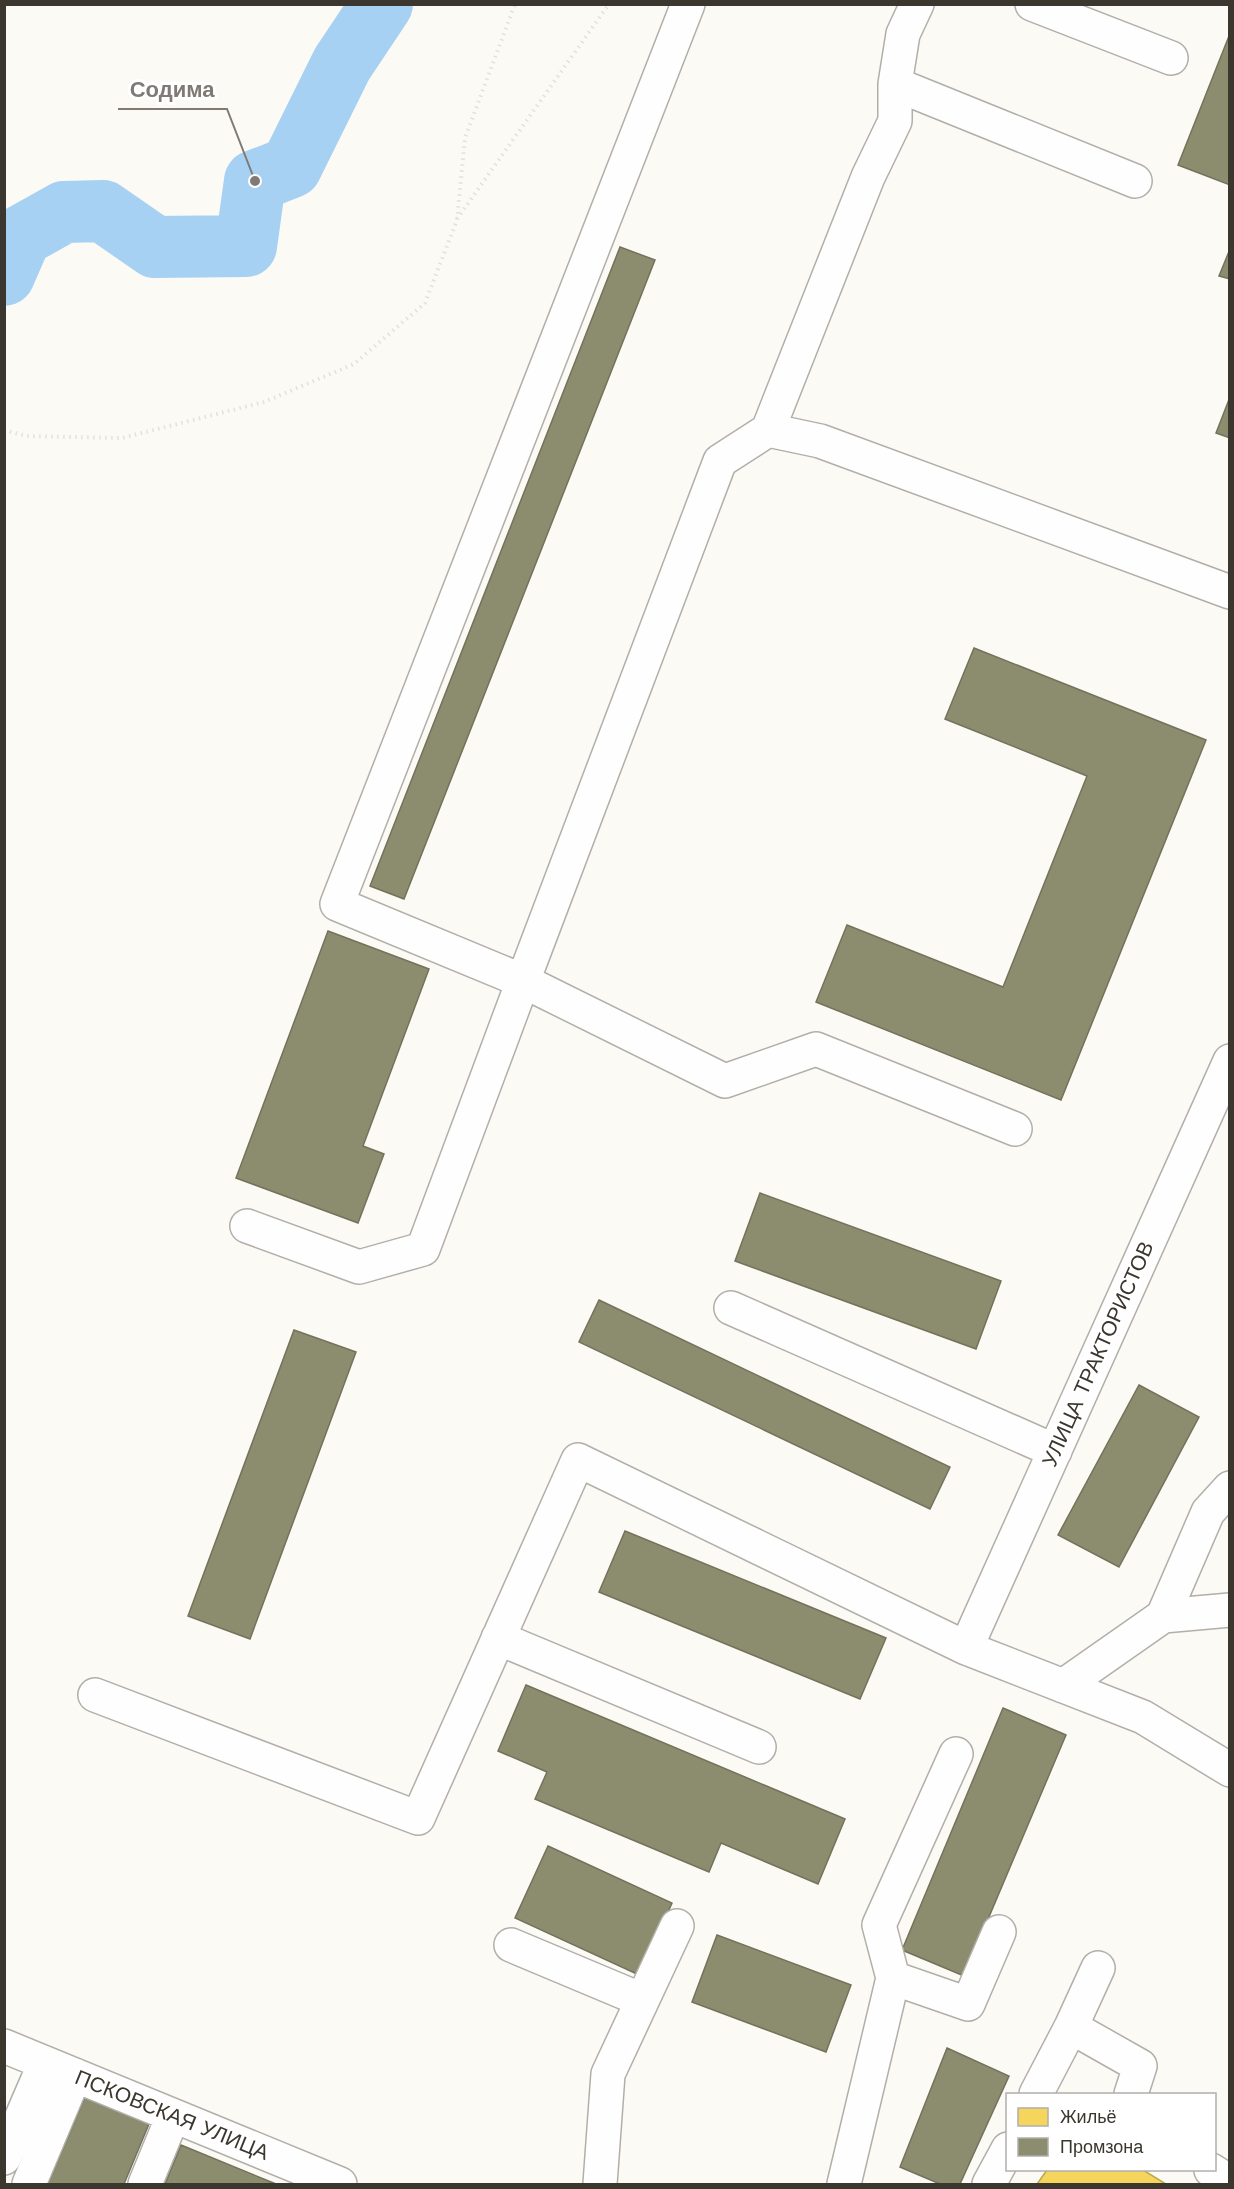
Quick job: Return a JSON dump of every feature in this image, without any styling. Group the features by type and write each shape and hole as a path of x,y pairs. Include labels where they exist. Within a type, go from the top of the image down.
{"street":[{"path":"688,4 337,904 523,981 725,1081 816,1049 1015,1129"},
{"path":"247,1226 359,1267 423,1249 720,461 768,430 868,177 895,121 895,84 903,34 917,4"},
{"path":"1032,4 1170,58"},
{"path":"895,84 1135,181"},
{"path":"768,430 820,441 1230,592"},
{"name":"УЛИЦА ТРАКТОРИСТОВ","path":"966,1648 1230,1061"},
{"path":"731,1308 1055,1451"},
{"path":"95,1695 418,1818 578,1461 966,1648 1143,1717 1230,1770"},
{"path":"1163,1616 1208,1512 1230,1488"},
{"path":"1063,1686 1163,1616 1230,1610"},
{"path":"498,1638 759,1747"},
{"path":"844,2184 893,1977 879,1925 956,1754"},
{"path":"600,2184 608,2074 677,1926"},
{"path":"893,1977 968,2004 999,1932"},
{"path":"511,1945 642,2000"},
{"path":"1037,2093 1071,2027 1098,1968"},
{"path":"1071,2027 1140,2066 1131,2093"},
{"name":"ПСКОВСКАЯ УЛИЦА","path":"4,2046 339,2184"},
{"path":"4,2158 45,2063"},
{"path":"29,2184 75,2075"},
{"path":"145,2184 174,2116"},
{"path":"989,2184 1006,2153"},
{"path":"1214,2171 1230,2182"}],"path":[{"path":"457,220 465,138 514,4"},
{"path":"4,430 26,436 123,438 264,402 354,364 425,303 457,220 609,4"}],"building: Жильё":[{"path":"1046,2171 1145,2171 1166,2184 1037,2184"}],"building: Промзона":[{"path":"1230,36 1230,185 1178,165"},
{"path":"620,247 655,260 404,899 370,886"},
{"path":"1230,249 1230,279 1219,276"},
{"path":"1230,397 1230,438 1216,433"},
{"path":"974,648 1206,740 1061,1100 816,1002 847,925 1003,987 1087,776 945,719"},
{"path":"328,931 429,969 363,1146 384,1154 358,1223 236,1178"},
{"path":"760,1193 1001,1281 976,1349 735,1261"},
{"path":"599,1300 950,1467 930,1509 579,1342"},
{"path":"294,1330 356,1352 250,1639 188,1616"},
{"path":"1139,1385 1199,1417 1119,1567 1058,1535"},
{"path":"625,1531 886,1638 860,1699 599,1592"},
{"path":"526,1685 845,1819 818,1884 721,1843 709,1872 535,1799 547,1772 498,1751"},
{"path":"1003,1708 1066,1735 964,1976 902,1950"},
{"path":"548,1846 672,1903 639,1975 515,1918"},
{"path":"717,1935 851,1985 826,2052 692,2002"},
{"path":"947,2048 1009,2076 960,2184 940,2184 900,2167"},
{"path":"85,2097 149,2124 124,2184 48,2184"},
{"path":"181,2145 276,2184 165,2184"}],"waterway":[{"path":"4,275 21,236 64,212 103,211 155,247 246,246 255,181 291,167 342,64 382,4"}],"place":[{"name":"Содима","path":"255,181"}]}
